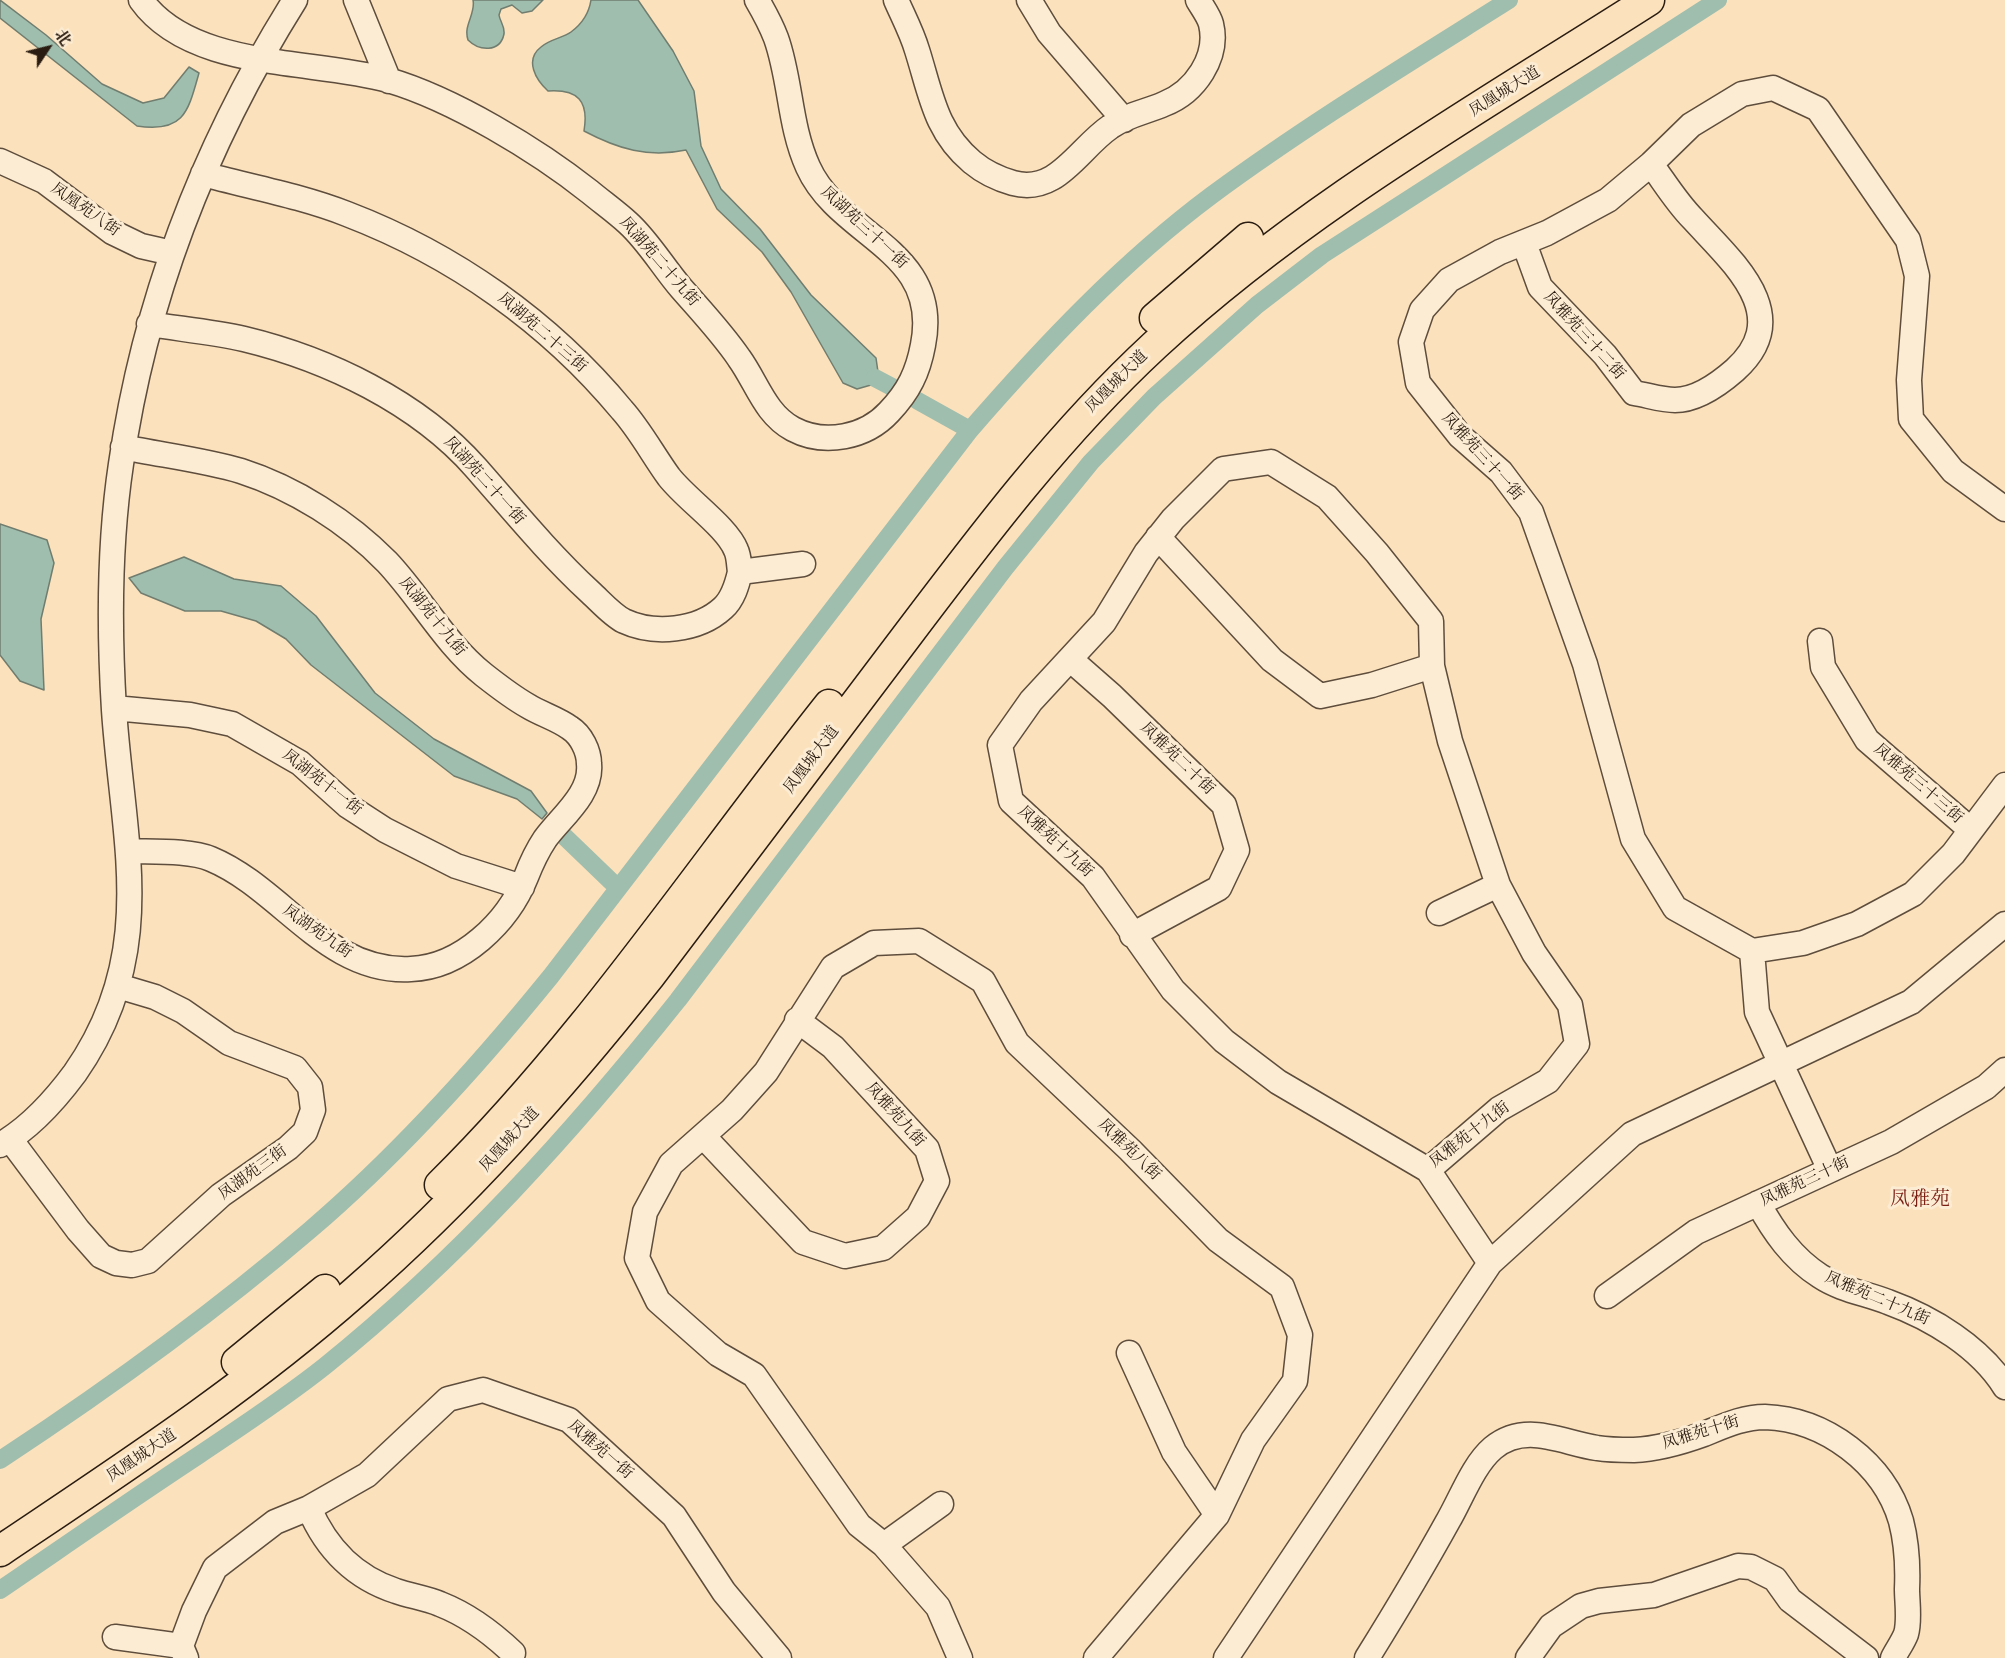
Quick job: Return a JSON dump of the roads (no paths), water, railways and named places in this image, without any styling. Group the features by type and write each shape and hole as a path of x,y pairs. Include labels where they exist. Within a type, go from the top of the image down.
{"main road":[{"name":"凤凰城大道","path":"0,1528 112,1453 230,1368 348,1271 453,1171 548,1068 595,1011 1013,465 1058,414 1158,315 1245,240 1300,201 1612,0"},
{"name":"凤凰城大道","path":"0,1551 182,1428 241,1385 355,1292 468,1186 597,1042 649,977 976,544 1038,468 1094,405 1149,351 1234,276 1300,225 1649,0"}],"street":[{"name":"凤湖苑二十九街","path":"141,0 173,30 205,46 239,55 389,81 450,106 519,141 576,181 629,224 741,359 774,416 796,431 840,439 862,431 886,416 910,389"},
{"path":"5,1142 51,1103 84,1060 105,1020 118,986 126,951 131,906 114,708 112,566 123,447 149,324 172,253 203,174 261,57 295,0"},
{"path":"356,0 389,81"},
{"name":"凤湖苑三十一街","path":"758,0 776,39 790,112 808,169 819,187 847,217 895,255 916,278 926,332 910,389"},
{"path":"896,0 917,49 936,116 952,142 974,164 1000,179 1026,186 1052,180 1110,126 1167,103 1186,91 1200,74 1212,52 1211,23 1198,0"},
{"path":"1029,0 1049,33 1124,120"},
{"name":"凤雅苑三十一街","path":"1752,951 1675,908 1633,839 1585,664 1532,512 1501,472 1460,436 1418,383 1411,342 1422,310 1449,280 1608,200 1652,164 1691,125 1742,94 1773,88 1818,109 1908,240 1917,276 1909,380 1911,419 1953,471 2005,509"},
{"name":"凤凰苑八街","path":"0,161 44,181 112,232 141,246 172,253"},
{"name":"凤雅苑三十二街","path":"1524,243 1540,287 1605,355 1634,393 1676,400 1716,387 1750,356 1761,330 1754,292 1736,264 1691,217 1652,164"},
{"name":"凤湖苑二十三街","path":"203,174 272,190 347,214 460,268 492,290 570,354 622,410 689,500 726,532 737,551 740,572"},
{"name":"凤湖苑二十一街","path":"149,324 243,339 282,350 322,364 403,408 439,432 537,538 623,621 651,629 678,629 706,619 723,608 735,592 740,572"},
{"name":"凤湖苑十九街","path":"123,447 239,471 279,487 317,507 353,532 386,561 414,593 458,651 479,671 526,705 571,728 584,744 590,764 586,785 544,842 522,887"},
{"name":"凤雅苑十九街","path":"1271,462 1327,497 1377,553 1431,621 1432,666 1450,741 1498,885 1534,953 1570,1005 1577,1044 1548,1081 1499,1109 1428,1170 1278,1082 1224,1041 1173,990 1093,877 1011,801 1000,745 1031,701 1104,622 1158,537 1223,469 1271,462"},
{"path":"1158,537 1272,660 1320,696 1372,685 1432,666"},
{"path":"740,572 803,564"},
{"name":"凤雅苑三十三街","path":"1820,641 1823,668 1867,740 1971,830"},
{"name":"凤雅苑二十街","path":"1071,660 1112,696 1224,805 1237,850 1219,888 1132,935"},
{"name":"凤湖苑十一街","path":"114,708 190,715 232,724 300,763 348,806 424,852 456,866 522,887"},
{"path":"1830,1170 1757,1012 1752,951 1803,943 1857,924 1913,894 1953,854 2005,785"},
{"name":"凤湖苑九街","path":"128,851 209,858 249,882 290,916 353,958 381,968 412,969 441,964 468,950 490,930 522,887"},
{"path":"1439,914 1498,885"},
{"path":"1226,1658 1490,1263 1632,1134 1911,1002 2005,924"},
{"name":"凤雅苑八街","path":"797,1020 833,967 874,943 919,941 983,981 1017,1043 1130,1150 1218,1240 1282,1287 1300,1335 1295,1381 1253,1440 1217,1515 1096,1658"},
{"name":"凤湖苑三街","path":"5,1142 101,1256 116,1263 132,1265 148,1261 221,1195 288,1148 305,1132 313,1110 310,1087 296,1068 229,1043 183,1011 155,997 118,986"},
{"path":"797,1020 766,1072 704,1137 671,1164 645,1212 637,1258 658,1301 718,1354 754,1375 859,1526 884,1545 938,1607 960,1658"},
{"name":"凤雅苑九街","path":"704,1137 803,1242 845,1256 883,1248 918,1217 937,1180 927,1149 833,1047 797,1020"},
{"name":"凤雅苑三十街","path":"1607,1296 1696,1232 1891,1142 1986,1087 2005,1070"},
{"path":"1428,1170 1490,1263"},
{"name":"凤雅苑二十九街","path":"1758,1203 1784,1244 1820,1276 1841,1288 1887,1301 1930,1320 1969,1348 2005,1388"},
{"path":"1129,1353 1174,1452 1217,1515"},
{"name":"凤雅苑一街","path":"115,1637 184,1652 194,1611 215,1568 275,1522 309,1508 367,1475 448,1399 483,1390 569,1420 674,1516 724,1592 778,1658"},
{"name":"凤雅苑十街","path":"1367,1658 1411,1588 1478,1468 1493,1448 1514,1437 1539,1434 1598,1448 1634,1450 1670,1445 1737,1421 1764,1417 1806,1425 1837,1440 1870,1468 1890,1496 1902,1527 1908,1570 1906,1633 1893,1658"},
{"path":"884,1545 940,1504"},
{"path":"309,1508 325,1540 350,1567 381,1586 439,1603 458,1612 496,1637 513,1653"},
{"path":"1528,1658 1551,1626 1581,1606 1599,1601 1654,1595 1738,1566 1751,1567 1775,1579 1790,1600 1866,1658"}],"waterway":[{"path":"0,1460 120,1378 197,1321 310,1230 406,1140 495,1043 551,976 970,430 1085,306 1146,248 1248,169 1321,119 1509,0"},
{"path":"0,1590 310,1378 421,1282 512,1193 597,1098 678,1000 1005,568 1091,462 1154,397 1257,305 1322,255 1718,0"},
{"path":"875,378 892,387"},
{"path":"918,401 970,430"},
{"path":"565,837 618,888"}],"district":[{"name":"凤雅苑","path":"1920,1200"}]}
